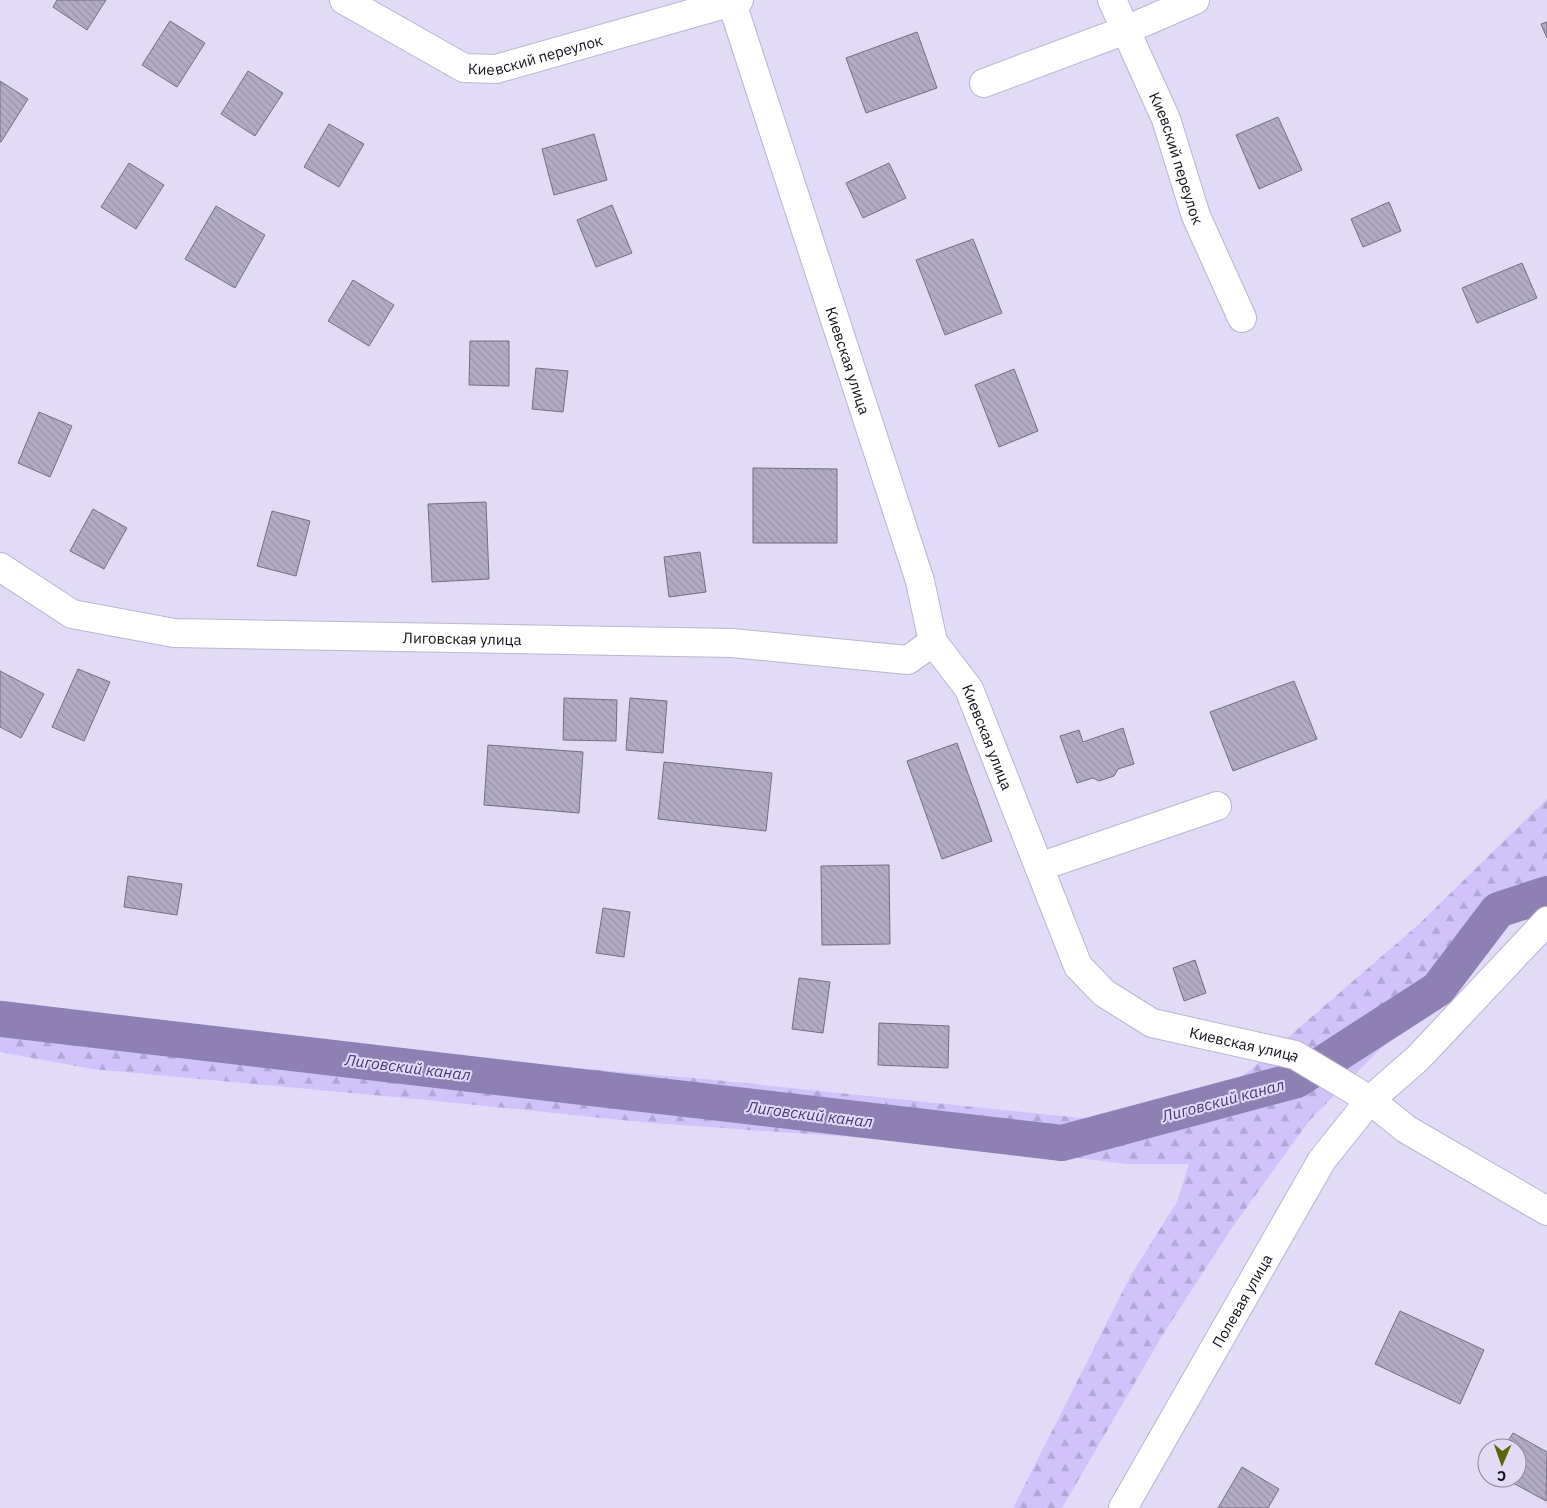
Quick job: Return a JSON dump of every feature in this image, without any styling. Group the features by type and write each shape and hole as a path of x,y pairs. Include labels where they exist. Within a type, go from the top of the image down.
{"street":[{"name":"Киевский переулок","path":"344,0 464,68 496,70 734,1"},
{"name":"Киевский переулок","path":"1112,0 1166,119 1196,216 1242,318"},
{"path":"984,83 1126,30 1195,0"},
{"name":"Киевская улица","path":"734,1 920,581 933,642 969,689 1078,966 1104,993 1152,1023 1296,1055 1370,1100 1406,1129 1547,1211"},
{"name":"Лиговская улица","path":"0,567 72,614 174,633 732,642 908,660 933,642"},
{"path":"1039,867 1217,806"},
{"name":"Полевая улица","path":"1124,1508 1322,1160 1370,1100 1418,1058 1547,921"}],"green space":[{"path":"1547,799 1547,888 1505,922 1452,990 1380,1049 1309,1121 1231,1229 1162,1336 1062,1508 1013,1508 1131,1275 1177,1202 1189,1164 1126,1164 981,1146 651,1123 92,1069 0,1052 0,1000 399,1053 705,1079 1101,1120 1220,1090 1248,1072 1418,925"}],"building":[{"path":"57,0 106,0 87,30 53,7"},
{"path":"170,21 205,43 177,87 142,65"},
{"path":"1547,22 1547,38 1541,24"},
{"path":"917,32 937,88 866,113 846,58"},
{"path":"248,71 283,93 255,136 221,114"},
{"path":"0,81 28,99 1,142 0,142"},
{"path":"1278,117 1302,170 1259,189 1236,135"},
{"path":"329,124 364,144 339,187 304,167"},
{"path":"594,134 607,180 554,195 542,149"},
{"path":"129,163 164,185 136,229 101,207"},
{"path":"889,163 906,198 863,218 846,183"},
{"path":"1389,202 1401,231 1363,247 1351,219"},
{"path":"612,205 632,253 596,267 577,220"},
{"path":"216,206 265,235 235,288 185,259"},
{"path":"973,239 1002,313 945,335 916,260"},
{"path":"1522,263 1537,298 1477,323 1462,288"},
{"path":"353,280 394,305 369,346 328,321"},
{"path":"470,341 509,341 509,386 469,385"},
{"path":"536,368 568,371 563,412 532,409"},
{"path":"1014,369 1038,431 999,447 975,385"},
{"path":"39,412 72,426 50,477 18,463"},
{"path":"753,468 837,469 837,543 753,543"},
{"path":"486,502 489,579 432,582 428,504"},
{"path":"93,509 127,528 104,569 70,551"},
{"path":"272,511 310,521 296,576 257,566"},
{"path":"700,552 706,592 669,597 664,557"},
{"path":"78,669 110,682 84,741 52,727"},
{"path":"0,671 44,694 21,738 0,727"},
{"path":"1294,681 1317,739 1233,771 1210,712"},
{"path":"564,698 617,700 616,741 563,740"},
{"path":"630,698 667,701 663,753 626,750"},
{"path":"1123,728 1134,764 1118,769 1114,776 1099,781 1093,778 1077,783 1060,736 1079,730 1083,742"},
{"path":"957,743 992,841 942,859 907,761"},
{"path":"488,745 583,752 579,813 484,805"},
{"path":"664,762 772,773 766,831 658,819"},
{"path":"889,865 890,944 822,945 821,866"},
{"path":"128,876 182,884 177,915 124,907"},
{"path":"603,908 630,912 624,957 596,953"},
{"path":"1195,960 1206,993 1184,1001 1173,968"},
{"path":"799,978 830,982 823,1033 792,1029"},
{"path":"879,1023 949,1026 948,1068 878,1065"},
{"path":"1400,1311 1484,1350 1460,1404 1375,1364"},
{"path":"1513,1433 1522,1438 1510,1438"},
{"path":"1527,1441 1547,1452 1546,1501 1522,1488 1527,1488"},
{"path":"1242,1467 1279,1489 1268,1508 1218,1508"}],"waterway":[{"name":"Лиговский канал","path":"0,1019 1062,1143 1297,1080 1438,989 1498,910 1547,894"}]}
